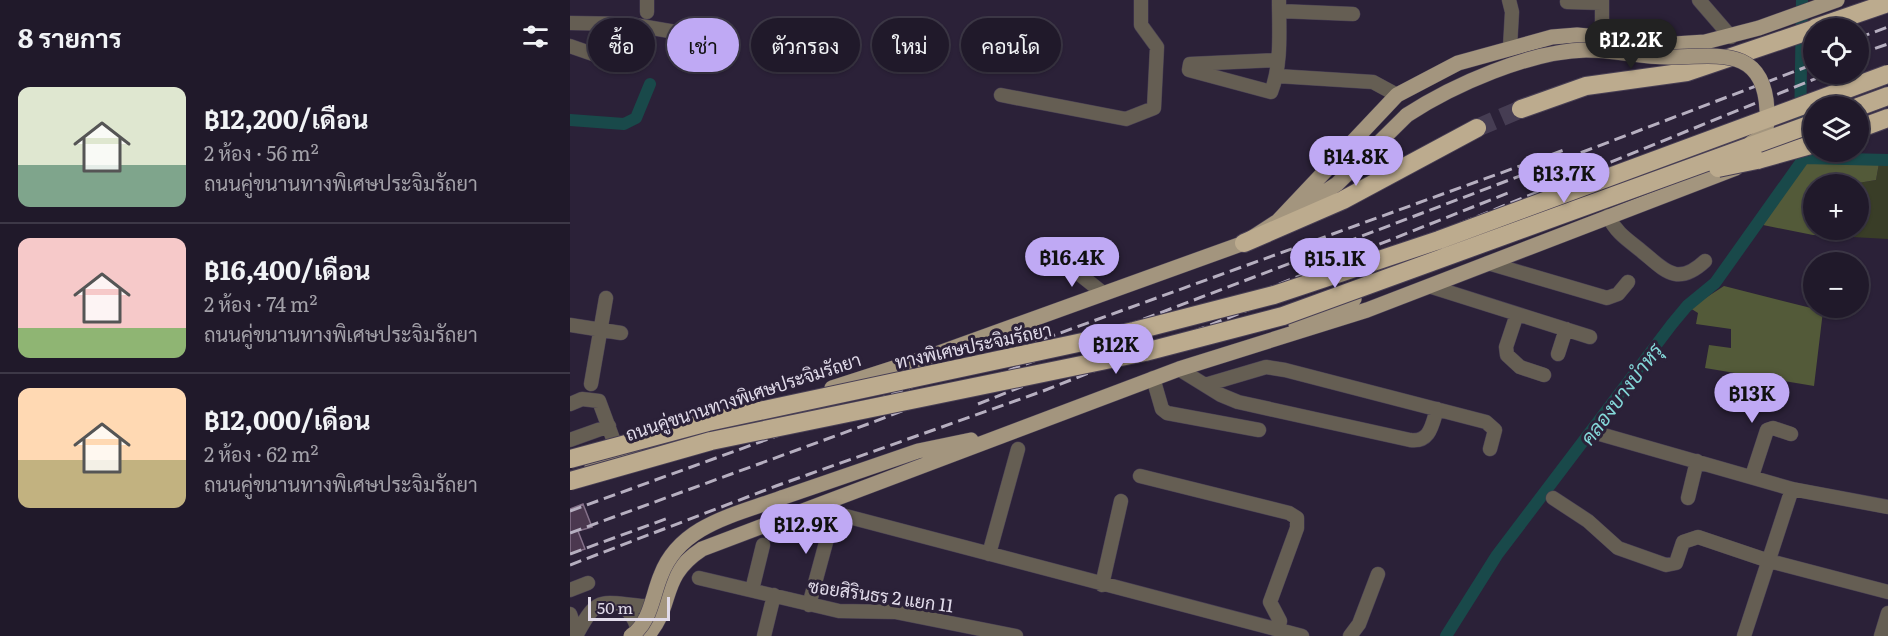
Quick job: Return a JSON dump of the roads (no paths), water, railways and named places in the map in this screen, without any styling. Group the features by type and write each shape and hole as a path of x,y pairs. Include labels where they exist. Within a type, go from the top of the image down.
{"highway":[{"path":"1845,18 1888,3"},
{"path":"1521,109 1586,87 1687,72 1803,33"},
{"name":"ทางพิเศษประจิมรัถยา","path":"570,459 708,422 1068,346 1274,295 1440,240 1888,74"},
{"path":"1869,103 1888,96"},
{"path":"1869,125 1888,118"},
{"path":"570,481 711,441 1145,352 1271,320 1374,285 1803,127"},
{"path":"1244,243 1343,200 1477,128"},
{"path":"1697,172 1774,156 1803,147"}],"main road":[{"name":"ถนนคู่ขนานทางพิเศษประจิมรัถยา","path":"570,475 925,358 1244,243 1278,221 1397,95 1458,63 1552,37 1602,38 1674,44 1705,42 1731,37 1831,2"},
{"path":"1242,348 1354,299 1697,172 1767,131 1767,104 1763,87 1752,68 1736,57 1725,55 1667,57 1599,51 1566,51 1521,63 1451,88 1407,115 1336,184 1278,221"},
{"path":"647,636 659,620 664,601 678,569 702,549 832,507 1000,436 1153,378 1333,321 1608,216 1718,177 1803,134"},
{"path":"631,636 648,616 668,559 689,535 781,498 918,451 1000,436"}],"street":[{"path":"1000,95 1126,119 1154,108 1156,47 1141,25 1141,0"},
{"path":"1509,0 1512,12 1510,47"},
{"path":"1700,0 1731,37"},
{"path":"1567,2 1602,1 1602,38"},
{"path":"1278,60 1190,64 1189,70 1271,92 1277,76 1278,60 1279,6 1353,14"},
{"path":"570,23 629,24 667,31"},
{"path":"570,46 588,52"},
{"path":"1277,76 1372,82 1397,95"},
{"path":"1608,216 1625,241 1662,269 1684,275 1694,272 1705,261"},
{"path":"1059,258 1103,293"},
{"path":"1488,263 1607,298 1618,294 1628,282"},
{"path":"1428,286 1590,337"},
{"path":"591,384 606,298"},
{"path":"1517,314 1506,347 1507,355 1521,367 1544,375"},
{"path":"570,325 621,333"},
{"path":"1558,354 1566,329"},
{"path":"1205,385 1266,367 1492,426 1495,434 1490,449"},
{"path":"1179,369 1238,402 1416,441 1422,440 1429,433 1437,410"},
{"path":"1153,378 1162,409 1167,413 1259,430"},
{"path":"570,404 582,399 599,401 620,457"},
{"path":"570,440 609,426"},
{"path":"1752,476 1767,430 1773,428 1791,434"},
{"path":"1600,434 1792,489 1888,507"},
{"path":"989,554 1018,449"},
{"path":"1688,498 1697,461"},
{"path":"1140,476 1289,513 1297,518 1298,528 1270,602 1280,621 1278,630"},
{"path":"1750,635 1769,561 1792,489"},
{"path":"1553,498 1588,520 1618,548 1666,565 1676,563 1683,542 1698,537 1769,561 1888,592"},
{"path":"1102,585 1121,501"},
{"path":"809,605 832,507 989,554 1302,636"},
{"path":"752,590 763,545"},
{"path":"1350,636 1359,624 1378,574"},
{"name":"ซอยสิรินธร 2 แยก 11","path":"699,578 809,605 850,612 895,612 982,632 1016,636"},
{"path":"570,590 588,583"},
{"path":"764,636 774,595"},
{"path":"576,635 598,603 651,607 664,601"},
{"path":"621,604 632,615 638,628 638,636"},
{"path":"570,607 589,614"},
{"path":"570,614 576,635"},
{"path":"1881,636 1888,614"}],"waterway":[{"path":"1800,133 1802,0"},
{"path":"570,120 624,124 636,118 650,84"},
{"name":"คลองบางบำหรุ","path":"1446,636 1497,555 1672,324 1687,306 1715,283 1803,159"},
{"path":"1869,160 1888,160"}],"tunnel":[{"path":"1477,128 1521,109"}],"railway":[{"path":"1869,34 1888,27"},
{"path":"1869,50 1888,44"},
{"path":"570,533 868,424 1803,68"},
{"path":"570,565 776,486 1043,391 1803,84"},
{"path":"570,511 1564,150"},
{"path":"978,404 1508,193"},
{"path":"570,554 671,517"}]}
